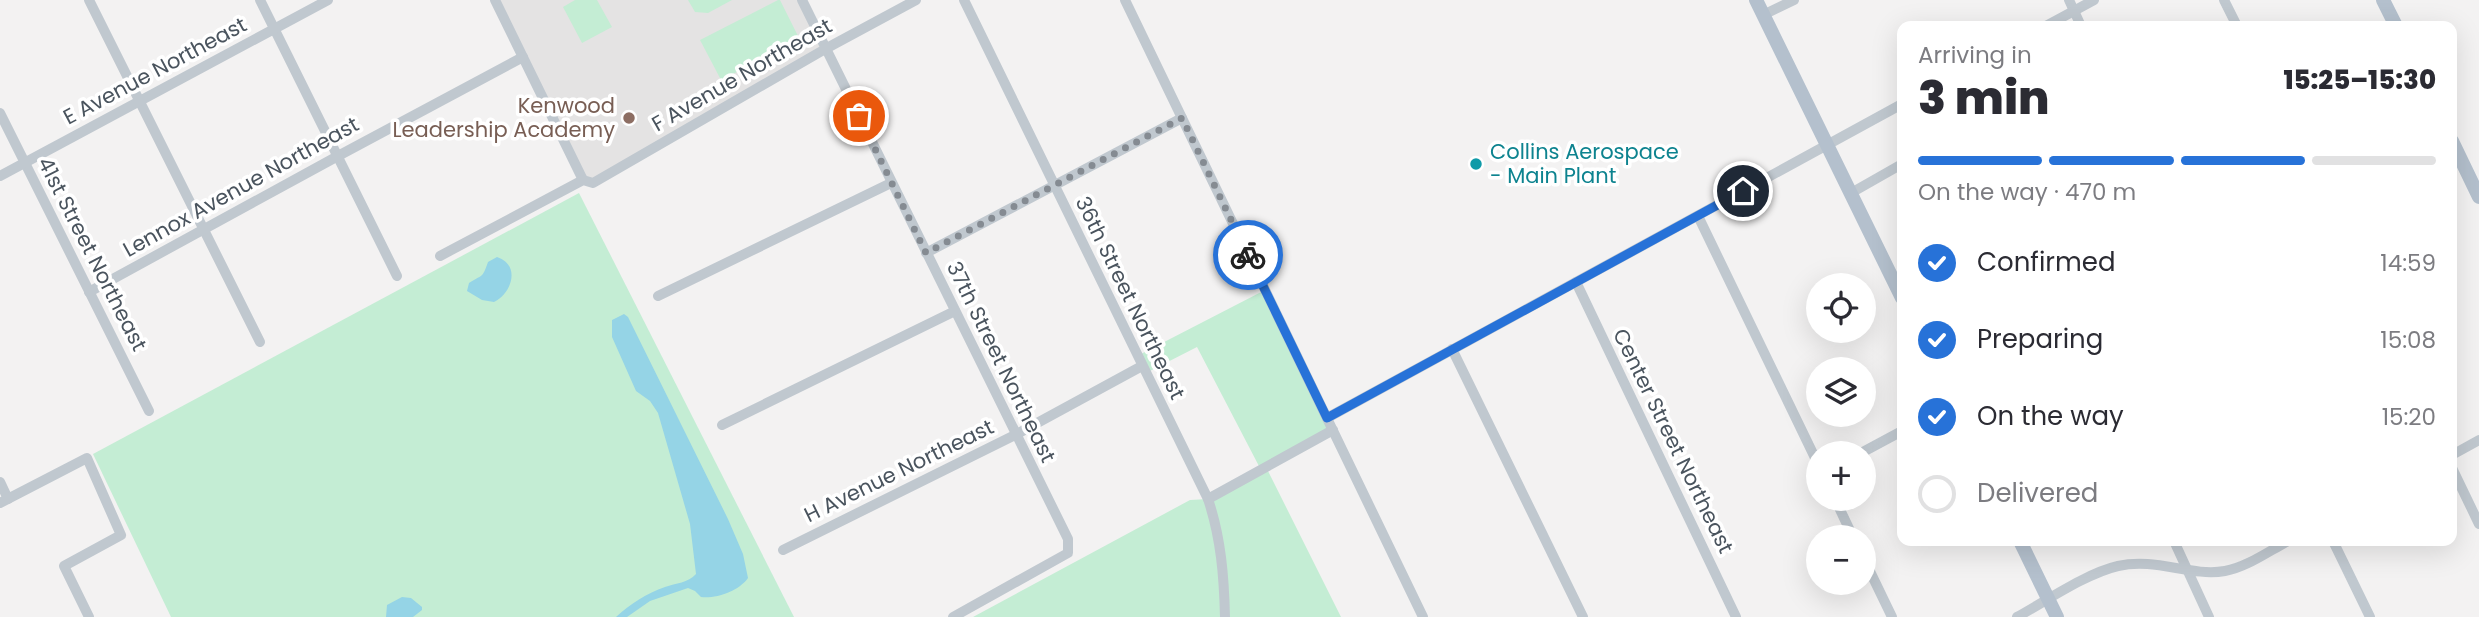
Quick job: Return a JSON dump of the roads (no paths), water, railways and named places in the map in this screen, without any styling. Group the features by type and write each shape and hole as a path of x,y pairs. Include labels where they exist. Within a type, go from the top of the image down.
{"main road":[{"path":"1756,0 1897,288"},
{"path":"2383,0 2394,21"},
{"path":"2457,151 2479,197"},
{"path":"2022,546 2057,617"}],"street":[{"path":"89,0 260,342"},
{"path":"260,0 397,276"},
{"name":"E Avenue Northeast","path":"0,176 328,0"},
{"path":"495,0 583,180"},
{"name":"37th Street Northeast","path":"802,0 1068,539 1068,553 953,617"},
{"name":"F Avenue Northeast","path":"440,256 583,180 593,183 827,48 916,0"},
{"name":"36th Street Northeast","path":"964,0 1208,499 1217,524 1222,554 1226,617"},
{"path":"1125,0 1423,617"},
{"path":"1763,15 1794,0"},
{"path":"2068,0 2079,21"},
{"path":"2055,21 2094,0"},
{"path":"2224,0 2234,21"},
{"name":"Lennox Avenue Northeast","path":"89,292 523,57"},
{"path":"1327,418 1897,107"},
{"name":"41st Street Northeast","path":"0,113 149,411"},
{"path":"926,253 1182,118"},
{"path":"1851,193 1897,166"},
{"path":"658,296 891,183"},
{"path":"1698,216 1807,441"},
{"name":"Center Street Northeast","path":"1576,282 1736,617"},
{"path":"722,425 955,311"},
{"path":"1452,349 1583,617"},
{"name":"H Avenue Northeast","path":"783,550 1015,435 1142,366"},
{"path":"1208,499 1333,430"},
{"path":"1876,445 1897,434"},
{"path":"2457,452 2479,440"},
{"path":"0,482 4,501 87,458 121,535 64,566 89,617"},
{"path":"2457,478 2479,524"},
{"path":"2176,546 2209,617"},
{"path":"2017,617 2098,573 2117,566 2148,563 2206,572 2224,571 2239,567 2279,546"},
{"path":"2335,546 2370,617"},
{"path":"1876,584 1892,617"}],"water":[{"path":"497,257 509,266 509,286 494,302 482,300 467,291 469,283 481,276 488,262"},
{"path":"624,314 628,317 728,519 743,554 748,578 739,587 720,595 701,597 688,588 650,601 627,617 616,617 645,596 686,581 696,574 690,524 658,413 650,401 636,391 612,337 612,320"},
{"path":"402,597 411,598 422,610 413,617 386,617 387,605"}],"place":[{"name":"Kenwood Leadership Academy","path":"629,118"},
{"name":"Collins Aerospace - Main Plant","path":"1476,164"}]}
